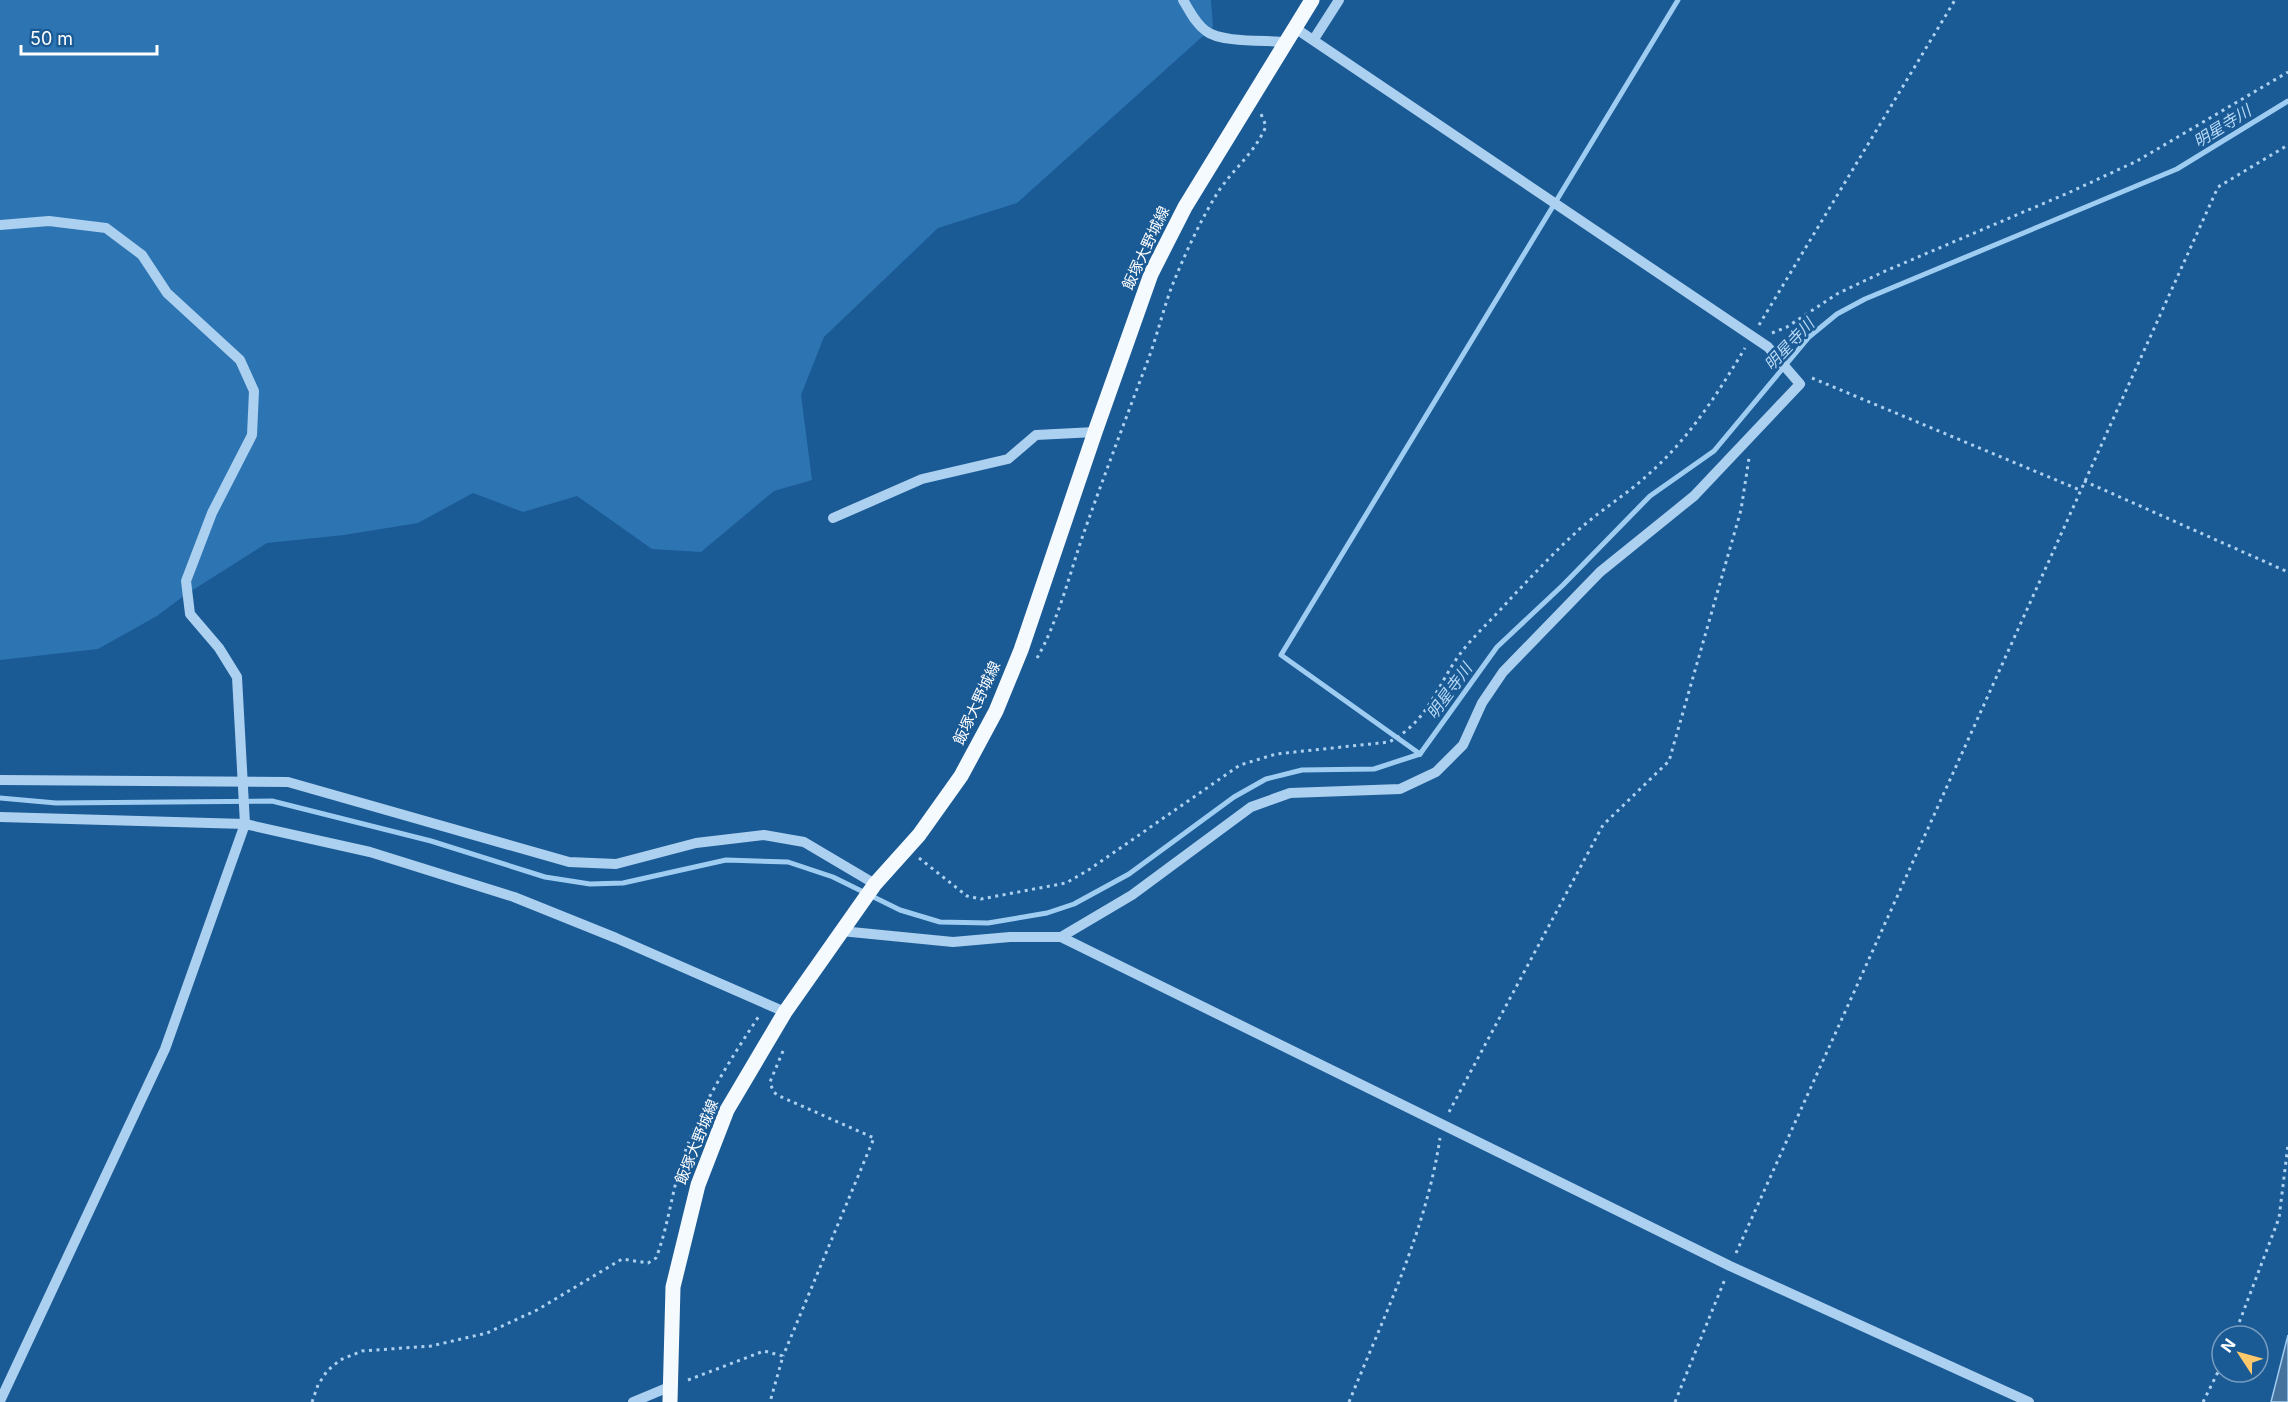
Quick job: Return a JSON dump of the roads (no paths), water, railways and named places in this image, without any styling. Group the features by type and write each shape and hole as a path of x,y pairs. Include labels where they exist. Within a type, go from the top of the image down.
{"main road":[{"name":"飯塚大野城線","path":"670,1395 673,1287 698,1185 727,1110 784,1012 875,884 907,848 961,776 996,711 1021,650 1151,274 1185,207 1312,0"}],"street":[{"path":"1183,0 1196,21 1207,33 1225,38 1286,42"},
{"path":"1314,39 1339,0"},
{"path":"1060,937 1132,895 1251,807 1290,793 1400,789 1436,772 1463,745 1482,703 1503,672 1600,572 1694,496 1800,384 1768,347 1295,28"},
{"path":"0,225 49,221 106,228 142,255 167,293 240,360 254,391 252,435 212,513 186,581 190,614 219,648 237,677 245,824 165,1049 0,1401"},
{"path":"833,518 922,479 1008,459 1036,435 1095,432"},
{"path":"0,780 288,782 569,862 616,864 696,843 764,835 804,842 875,884"},
{"path":"0,817 245,824 370,852 514,897 616,938 784,1012"},
{"path":"841,932 953,942 1011,937 1060,937 1730,1266 2029,1402"},
{"path":"633,1402 670,1395"}],"waterway":[{"path":"1420,754 1281,655 1678,0"},
{"name":"明星寺川","path":"1420,754 1497,647 1563,585 1650,496 1714,451 1809,337 1837,314 1865,299 2177,169 2288,101"},
{"path":"0,798 56,803 272,801 431,841 545,877 590,884 623,883 726,860 788,862 833,877 900,910 940,922 988,923 1047,913 1074,904 1129,874 1234,797 1266,779 1302,770 1374,769 1420,754"}]}
